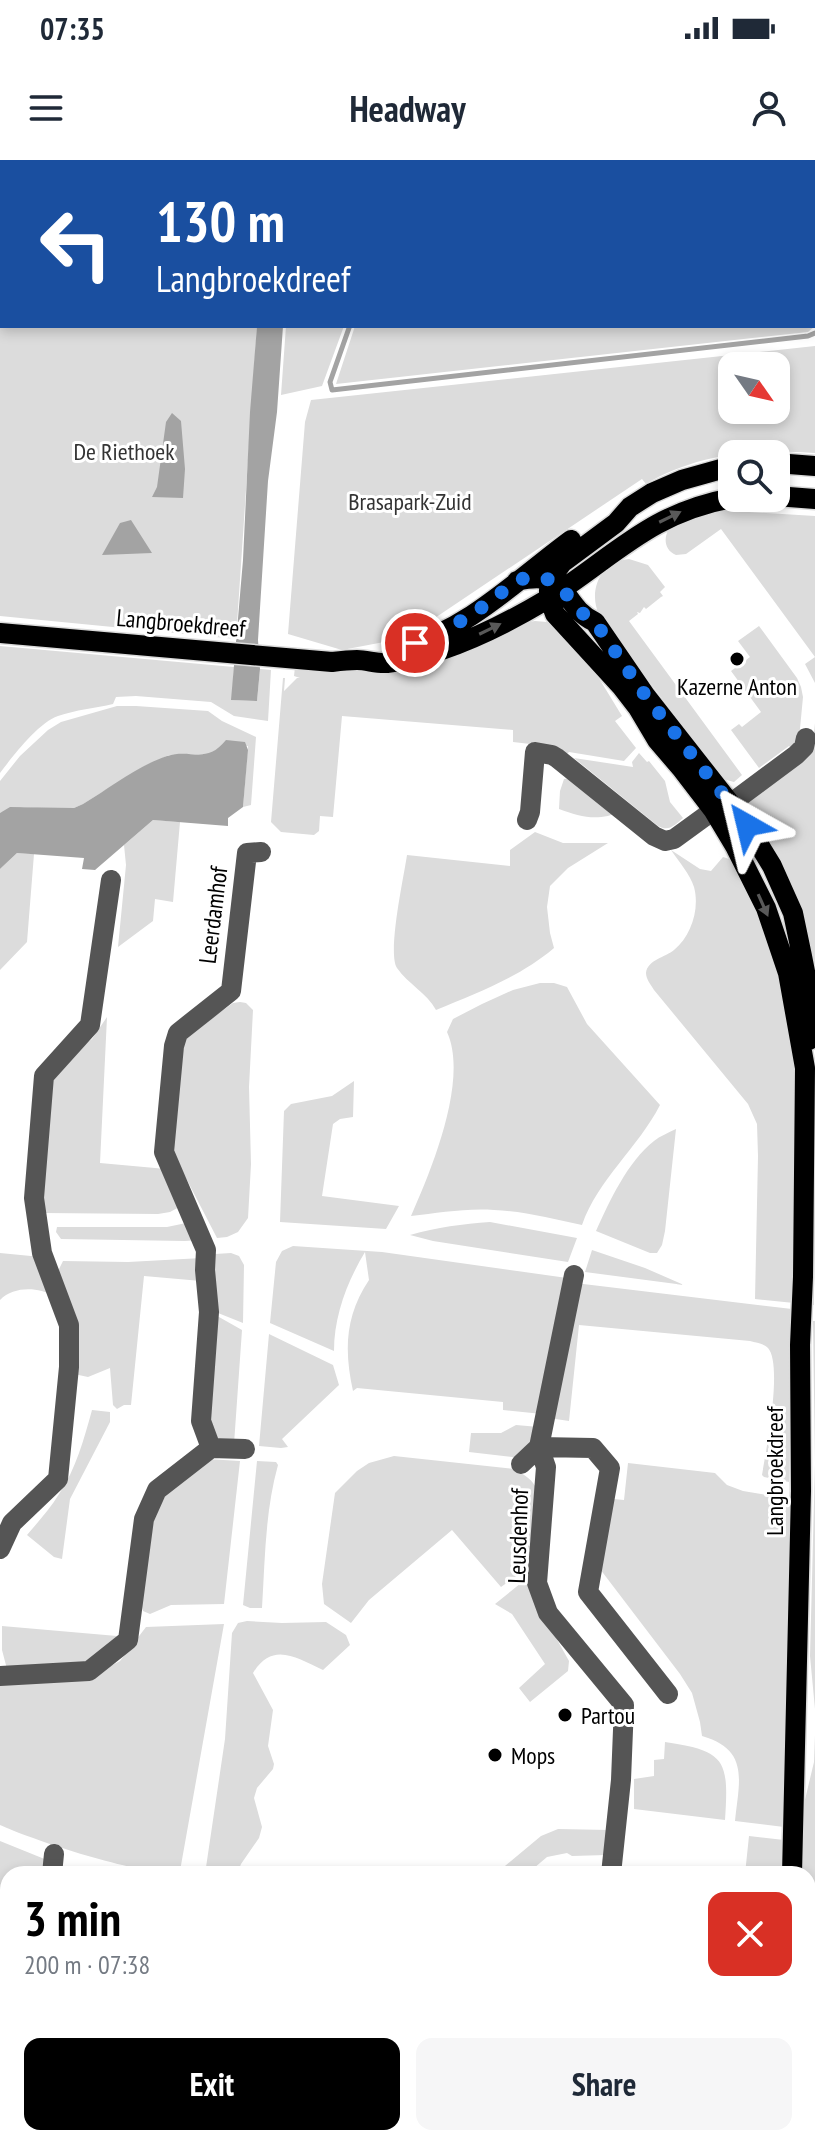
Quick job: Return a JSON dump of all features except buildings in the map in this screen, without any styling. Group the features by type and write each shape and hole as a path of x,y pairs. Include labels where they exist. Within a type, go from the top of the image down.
{"main road":[{"path":"790,464 815,466"},
{"path":"554,589 562,563 616,523 624,512 667,486 718,470"},
{"path":"790,497 815,499"},
{"path":"554,589 660,522 698,505 718,501"},
{"name":"Langbroekdreef","path":"357,660 440,633 469,616 608,514 624,512"},
{"path":"590,569 587,599 595,622"},
{"path":"517,581 544,577 554,589"},
{"name":"Langbroekdreef","path":"0,633 383,664 451,646 520,614 554,589"},
{"name":"Langbroekdreef","path":"554,589 551,607 562,622 621,686 657,740 762,848 793,913 809,992 809,1051 805,1068 801,1491 792,1866"},
{"name":"Langbroekdreef","path":"554,589 595,622 722,808"},
{"path":"520,614 539,614 562,622"}],"street":[{"path":"527,820 535,752 557,758 665,841 674,839 722,808 796,755 804,747 806,738"},
{"name":"Leerdamhof","path":"211,1448 201,1421 209,1312 206,1250 164,1152 174,1046 178,1033 231,991 247,853 261,852"},
{"path":"0,1549 12,1523 58,1479 69,1367 69,1325 42,1253 34,1198 44,1076 90,1025 111,880"},
{"name":"Leusdenhof","path":"574,1275 539,1447 546,1467 537,1583 548,1613 624,1705 612,1866"},
{"path":"521,1464 539,1447 593,1448 610,1468 588,1592 668,1694"},
{"path":"0,1676 89,1671 128,1640 144,1519 157,1490 211,1448 245,1449"}],"green space":[{"name":"De Riethoek","path":"0,328 257,328 236,639 0,616"},
{"path":"286,328 343,328 322,386 281,395"},
{"path":"354,328 813,328 808,332 336,384"},
{"name":"Brasapark-Zuid","path":"815,346 815,453 790,452 790,440 718,440 718,457 686,466 646,484 642,479 405,638 342,650 288,634 305,422 311,400 718,356 718,424 790,424 790,352 759,352"},
{"path":"717,510 815,516 815,657 721,529 686,554 676,555 667,547 670,527"},
{"path":"629,559 648,565 665,587 660,592 663,596 646,609 644,607 640,613 637,612 629,621 742,775 734,782 723,779 696,748 599,615 595,596 599,579 611,566"},
{"path":"535,621 554,625 589,662 622,716 615,721 636,748 624,761 569,752 565,756 539,745 513,742 513,730 342,716 333,817 320,816 319,831 314,835 281,832 271,822 283,678 284,691 300,678 294,676 295,667 383,670"},
{"path":"759,626 797,678 803,697 799,739 792,749 789,746 759,768 731,730 739,724 742,727 761,712 731,671 750,657 738,641"},
{"path":"0,646 234,667 232,700 257,701 260,669 271,670 268,721 234,716 211,702 116,697 113,704 71,712 42,725 0,773"},
{"path":"815,657 815,683 805,664"},
{"path":"117,706 208,711 256,737 251,805 243,807 248,746 218,750 211,754 169,755 74,808 24,807 0,813 0,781 20,756 48,730 61,722"},
{"path":"815,723 815,997 747,814 748,800 813,743"},
{"path":"639,753 665,781 670,802 683,818 672,827 658,826 574,758 633,767 632,762"},
{"path":"571,778 621,811 590,817 559,809 564,779"},
{"path":"153,820 180,822 173,902 155,899 153,921 118,947 126,865 124,845"},
{"path":"535,832 563,843 608,843 568,868 550,886 547,907 554,948 513,976 436,1010 401,974 394,960 395,931 407,855 510,866 510,850"},
{"path":"671,850 700,869 711,871 723,857 748,865 811,1043 815,1072 814,1305 755,1299 757,1124 748,1104 654,990 647,977 650,965 680,944 695,913 696,895 692,882"},
{"path":"17,853 34,854 27,942 0,970 0,869"},
{"path":"540,983 567,987 587,1024 660,1105 598,1193 582,1225 494,1210 411,1216 437,1151 451,1099 453,1052 447,1032 453,1019 513,990"},
{"path":"240,1002 253,1010 248,1218 238,1232 217,1238 173,1153 182,1039 233,1003"},
{"path":"107,1017 100,1163 166,1169 183,1205 158,1214 43,1213 49,1076 69,1055 92,1039"},
{"path":"354,1081 353,1117 340,1119 333,1124 322,1196 399,1206 386,1229 280,1222 284,1111 291,1104 332,1096"},
{"path":"676,1129 665,1231 657,1253 596,1231 613,1195 636,1159 656,1139"},
{"path":"191,1222 200,1240 61,1239 56,1232 57,1227 167,1227"},
{"path":"490,1222 577,1238 568,1262 410,1235 450,1226"},
{"path":"293,1246 382,1252 567,1278 542,1414 503,1410 503,1402 357,1388 353,1391 348,1361 349,1334 355,1307 369,1280 365,1252 343,1300 336,1325 334,1351 270,1323 276,1262 282,1251"},
{"path":"592,1250 645,1268 684,1285 585,1272"},
{"path":"0,1253 41,1257 54,1296 26,1289 12,1292 0,1300"},
{"path":"215,1254 239,1256 244,1265 243,1323 213,1311"},
{"path":"202,1258 201,1281 144,1276 131,1405 117,1409 113,1405 110,1368 88,1377 74,1374 58,1271 63,1261 128,1262"},
{"path":"575,1283 792,1309 789,1482 762,1475 774,1372 768,1348 760,1343 579,1325 569,1421 549,1418"},
{"path":"212,1316 242,1330 234,1444 212,1437 208,1368"},
{"path":"813,1321 815,1321 815,1464"},
{"path":"269,1334 333,1365 339,1385 282,1439 288,1447 281,1448 259,1446"},
{"path":"92,1410 110,1412 110,1422 70,1499 62,1559 54,1557 27,1535 65,1484 83,1443"},
{"path":"516,1425 539,1427 537,1438 517,1459 469,1452 471,1433 501,1433"},
{"path":"394,1456 514,1469 528,1478 535,1486 538,1500 529,1546 534,1547 532,1574 519,1574 501,1587 452,1530 369,1600 351,1623 324,1604 322,1584 335,1493 369,1463"},
{"path":"207,1459 240,1461 224,1604 171,1605 150,1614 143,1611 141,1603 153,1516 166,1495"},
{"path":"257,1461 276,1462 278,1465 268,1518 262,1608 250,1608 243,1605"},
{"path":"628,1463 715,1473 727,1485 743,1491 791,1499 784,1827 735,1821 739,1780 735,1758 717,1742 702,1736 692,1693 600,1569 603,1498 624,1500"},
{"path":"815,1464 815,1709 810,1656"},
{"path":"521,1583 532,1585 540,1609 569,1661 568,1671 530,1702 519,1688 545,1664 512,1614 495,1604"},
{"path":"326,1622 346,1635 350,1645 323,1670 294,1657 277,1655 261,1663 253,1673 273,1710 268,1746 273,1769 257,1788 254,1798 262,1827 259,1838 240,1866 206,1866 225,1739 232,1633 238,1623"},
{"path":"224,1624 181,1866 118,1864 0,1825 0,1683 93,1675 120,1661 146,1627"},
{"path":"2,1626 117,1636 100,1656 81,1663 7,1669 2,1650"},
{"path":"815,1735 815,1866 801,1866 803,1808 814,1762"},
{"path":"665,1742 701,1750 719,1762 726,1784 725,1820 634,1809 634,1779 654,1776 654,1760 664,1759"},
{"path":"558,1829 609,1830 606,1855 572,1856 567,1853 547,1857 536,1866 505,1866 541,1836"},
{"path":"749,1836 784,1840 783,1866 746,1866"},
{"path":"0,1841 47,1860 46,1866 0,1866"}],"shaded area":[{"path":"257,328 283,328 268,481 257,701 231,700 243,560"},
{"path":"172,413 181,421 185,469 183,498 152,497 157,487 166,422"},
{"path":"131,520 152,553 102,555 120,523"},
{"path":"226,740 245,742 248,750 243,807 228,818 228,826 153,820 95,870 82,869 84,858 17,853 0,869 0,813 10,807 74,808 156,760 176,754 212,752"}],"waterway":[{"path":"349,328 330,382 332,390 815,333"}],"place":[{"name":"Kazerne Anton","path":"737,659"},
{"name":"Partou","path":"565,1715"},
{"name":"Mops","path":"495,1755"}],"route":[{"path":"415,643 469,616 517,581 544,577 552,580 586,617 595,622 645,695 747,825"}]}
